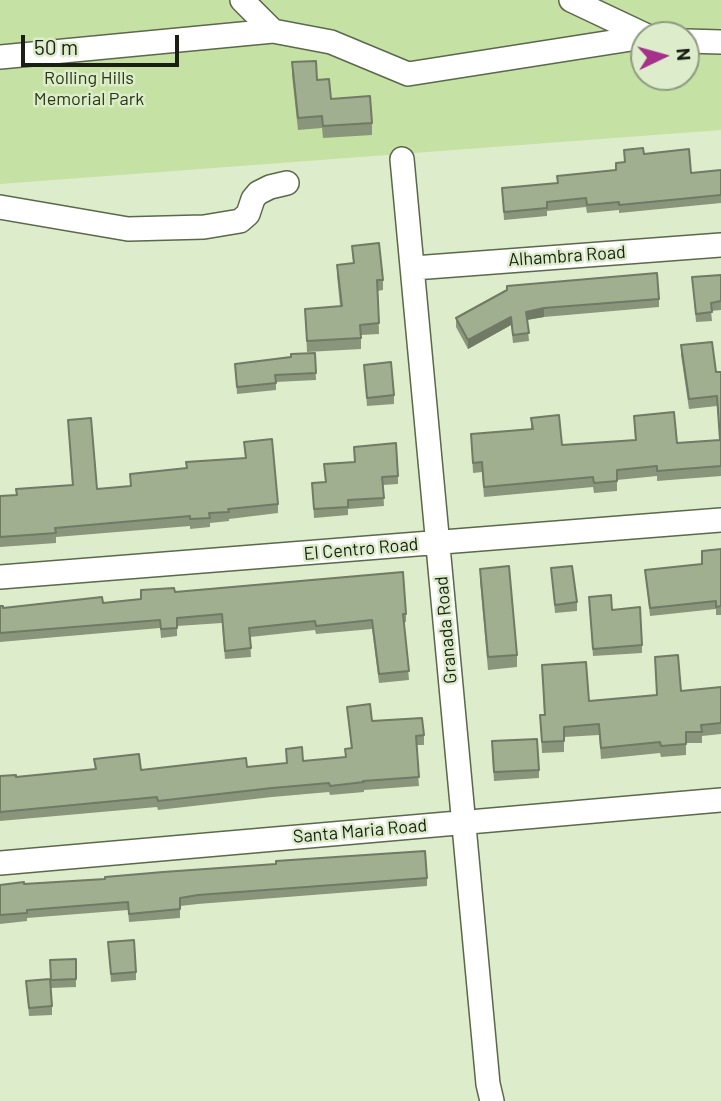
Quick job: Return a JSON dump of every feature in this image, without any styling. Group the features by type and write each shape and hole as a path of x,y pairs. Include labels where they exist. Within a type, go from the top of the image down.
{"street":[{"path":"242,0 273,31"},
{"path":"571,0 630,29"},
{"path":"0,57 273,31 331,42 408,74 630,38"},
{"path":"700,41 721,42"},
{"name":"Granada Road","path":"402,159 488,1084 492,1101"},
{"path":"0,207 128,229 204,227 240,221 248,214 258,193 286,183"},
{"name":"Alhambra Road","path":"414,268 721,245"},
{"name":"El Centro Road","path":"0,577 721,520"},
{"name":"Santa Maria Road","path":"0,863 721,800"}],"green space":[{"name":"Rolling Hills Memorial Park","path":"0,0 721,0 721,130 0,184"}],"building":[{"path":"316,61 317,80 329,79 331,99 370,96 372,123 323,126 322,116 298,118 292,62"},
{"path":"643,148 644,154 689,149 691,173 721,170 721,195 619,205 619,202 587,205 586,198 547,202 547,208 504,212 502,188 558,183 557,176 616,170 616,163 625,162 624,150"},
{"path":"379,243 383,280 377,280 379,323 360,325 361,338 307,341 305,309 342,306 337,265 354,263 352,246"},
{"path":"657,273 659,299 544,308 526,312 529,333 513,335 511,317 468,340 456,318 507,290 507,286"},
{"path":"721,275 721,301 711,303 712,312 696,314 692,277"},
{"path":"712,342 716,372 721,372 721,466 657,471 657,466 617,470 617,481 594,483 593,477 484,487 482,462 473,463 471,434 533,429 531,418 559,415 562,445 636,440 634,416 674,412 677,443 720,440 717,396 689,399 681,345"},
{"path":"315,353 316,373 275,375 276,383 237,387 235,364 291,357 291,354"},
{"path":"391,362 394,395 367,398 364,365"},
{"path":"91,418 97,489 131,486 130,474 187,468 186,462 246,458 244,442 272,439 278,504 228,509 229,512 209,513 210,518 190,519 190,516 55,528 56,533 0,537 0,496 17,495 16,489 73,485 68,420"},
{"path":"396,443 398,476 382,477 384,498 348,500 348,507 314,509 312,483 326,482 324,464 355,462 354,447"},
{"path":"721,549 721,606 716,607 716,601 650,608 645,570 702,564 702,551"},
{"path":"509,566 517,655 488,657 480,569"},
{"path":"572,566 577,602 555,605 551,568"},
{"path":"403,572 406,614 403,614 409,671 379,674 372,620 316,626 315,621 249,628 251,648 225,651 222,614 177,618 177,628 161,629 160,620 0,633 0,606 3,608 102,597 103,603 141,599 141,590 174,588 175,592"},
{"path":"611,595 612,610 640,607 642,645 593,649 589,597"},
{"path":"678,655 681,691 721,687 721,723 701,725 702,732 686,732 686,744 661,746 660,742 601,748 599,724 564,727 564,741 542,742 540,715 545,715 542,665 586,662 589,701 657,695 655,657"},
{"path":"370,704 372,721 422,718 424,735 416,736 419,777 330,786 329,783 272,788 158,801 157,797 0,812 0,776 16,777 96,769 94,759 139,754 141,770 246,758 247,767 287,763 286,749 302,747 303,761 346,757 345,749 352,748 347,707"},
{"path":"537,739 539,770 494,772 492,741"},
{"path":"425,851 427,878 198,895 180,898 180,909 129,914 128,902 27,910 27,913 0,915 0,885 105,879 276,864 276,861"},
{"path":"134,940 136,972 111,974 108,942"},
{"path":"76,959 76,979 51,980 50,960"},
{"path":"50,979 52,1006 29,1008 26,981"}]}
